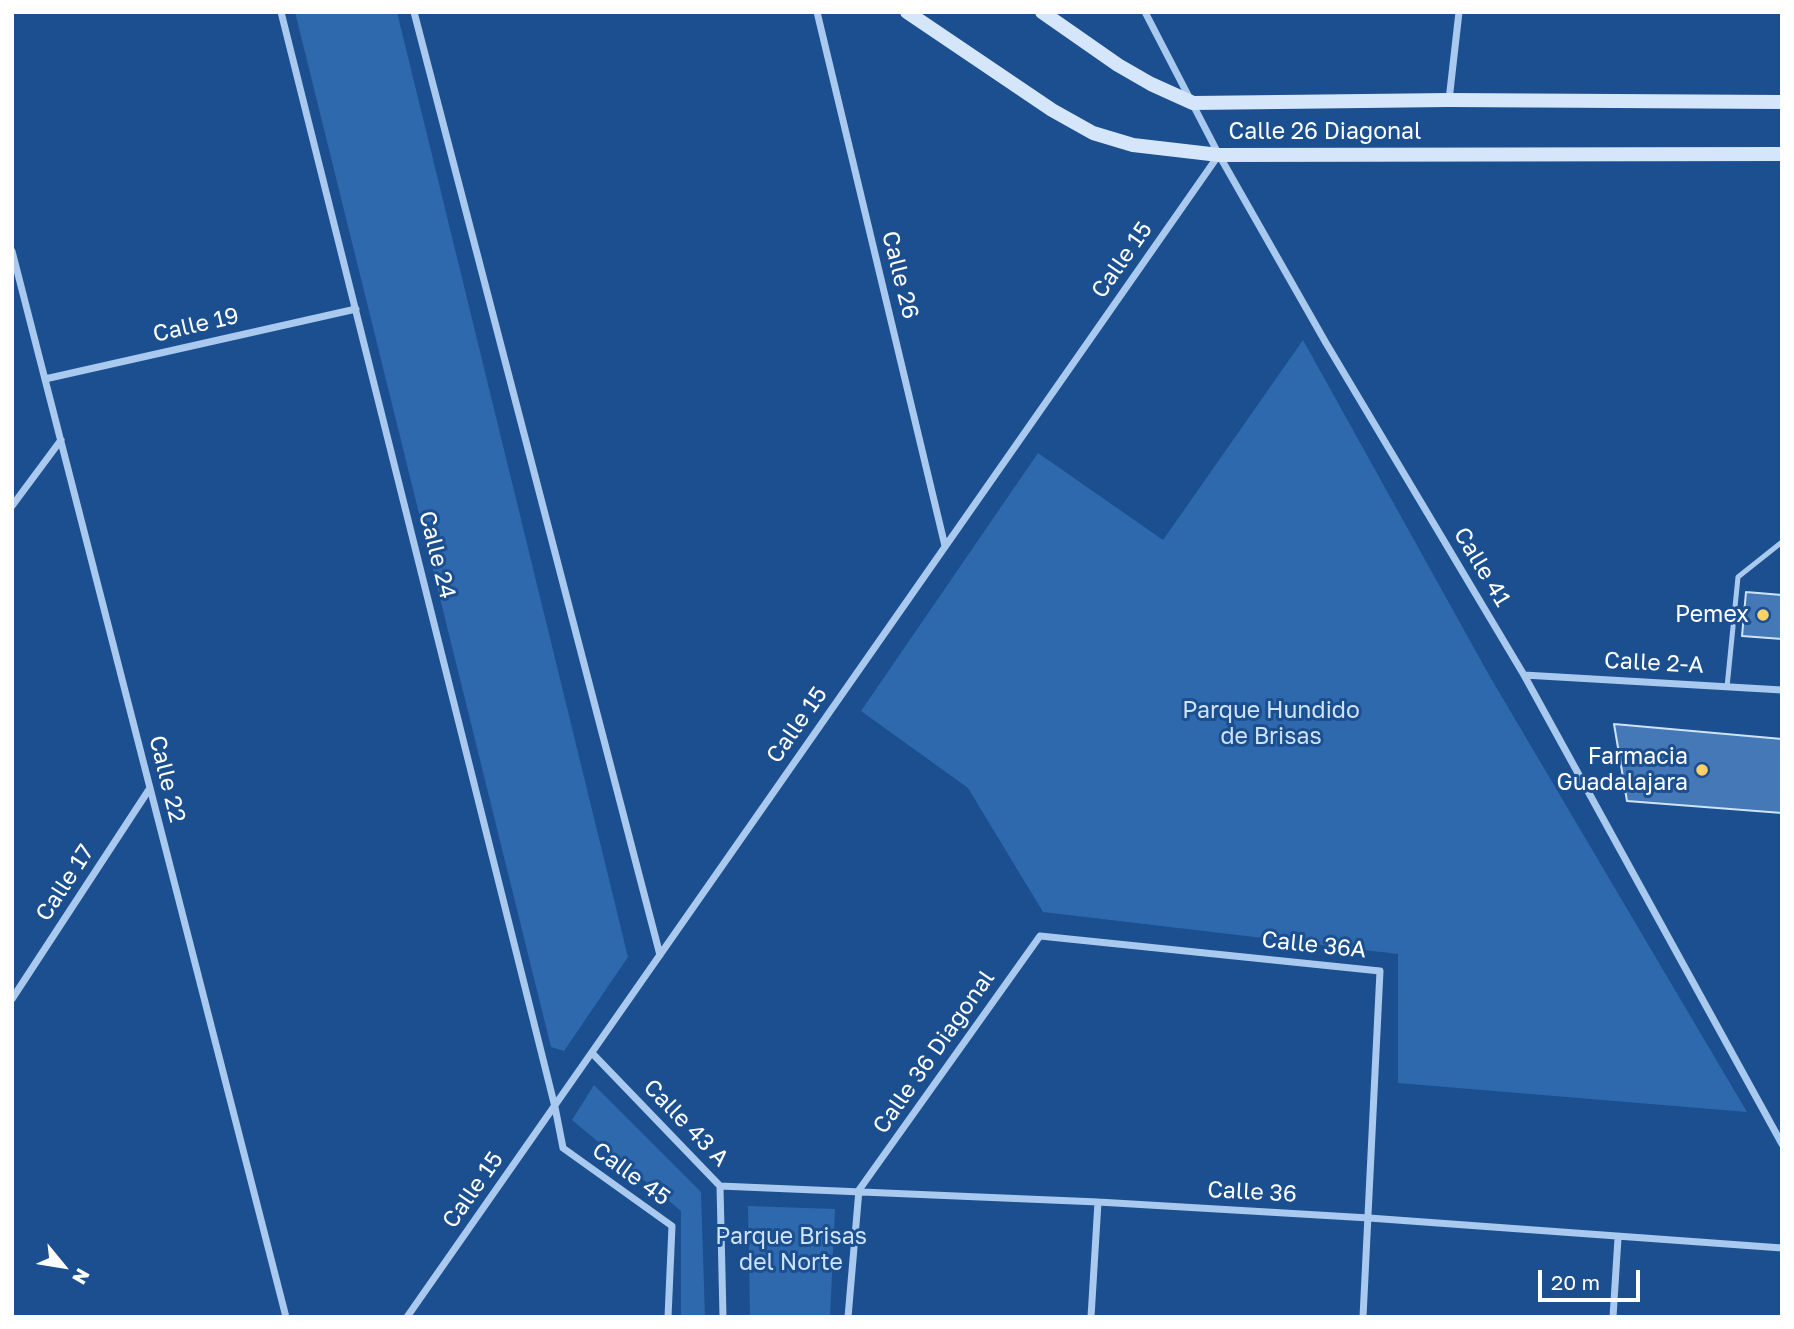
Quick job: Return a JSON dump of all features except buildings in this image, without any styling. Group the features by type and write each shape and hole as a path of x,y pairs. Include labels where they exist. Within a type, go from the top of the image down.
{"street":[{"name":"Calle 24","path":"281,12 555,1107"},
{"path":"414,12 660,955"},
{"name":"Calle 26","path":"817,12 945,546"},
{"name":"Calle 26 Diagonal","path":"906,12 1052,110 1093,133 1133,145 1219,155 1782,154"},
{"name":"Calle 26 Diagonal","path":"1042,12 1118,65 1193,103 1449,100 1782,102"},
{"name":"Calle 41","path":"1144,12 1219,155 1326,343 1524,675 1782,1144"},
{"path":"1449,100 1459,12"},
{"name":"Calle 15","path":"407,1317 1219,155"},
{"name":"Calle 22","path":"12,251 286,1317"},
{"name":"Calle 19","path":"45,379 356,309"},
{"path":"12,506 61,440"},
{"name":"Calle 2-A","path":"1524,675 1782,690"},
{"name":"Calle 17","path":"12,999 150,789"},
{"name":"Calle 36 Diagonal","path":"859,1190 1040,936"},
{"name":"Calle 36A","path":"1040,936 1380,971 1369,1218"},
{"name":"Calle 43 A","path":"592,1053 720,1185 723,1317"},
{"name":"Calle 45","path":"555,1107 563,1148 672,1226 668,1317"},
{"name":"Calle 36","path":"720,1185 1098,1202 1369,1218 1782,1248"},
{"path":"848,1317 859,1190"},
{"path":"1091,1317 1098,1202"},
{"path":"1363,1317 1369,1218"},
{"path":"1614,1317 1618,1238"}],"lane":[{"path":"1727,687 1738,577 1782,542"}],"green space":[{"path":"295,12 397,12 628,957 564,1051 551,1047"},
{"name":"Parque Hundido de Brisas","path":"1303,340 1489,675 1747,1112 1398,1083 1398,954 1043,912 968,788 861,711 1038,453 1163,540"},
{"path":"594,1085 701,1192 705,1317 681,1317 681,1211 572,1120"},
{"name":"Parque Brisas del Norte","path":"748,1206 835,1209 830,1317 750,1317"}],"place":[{"name":"Pemex","path":"1763,615"},
{"name":"Farmacia Guadalajara","path":"1702,770"}]}
